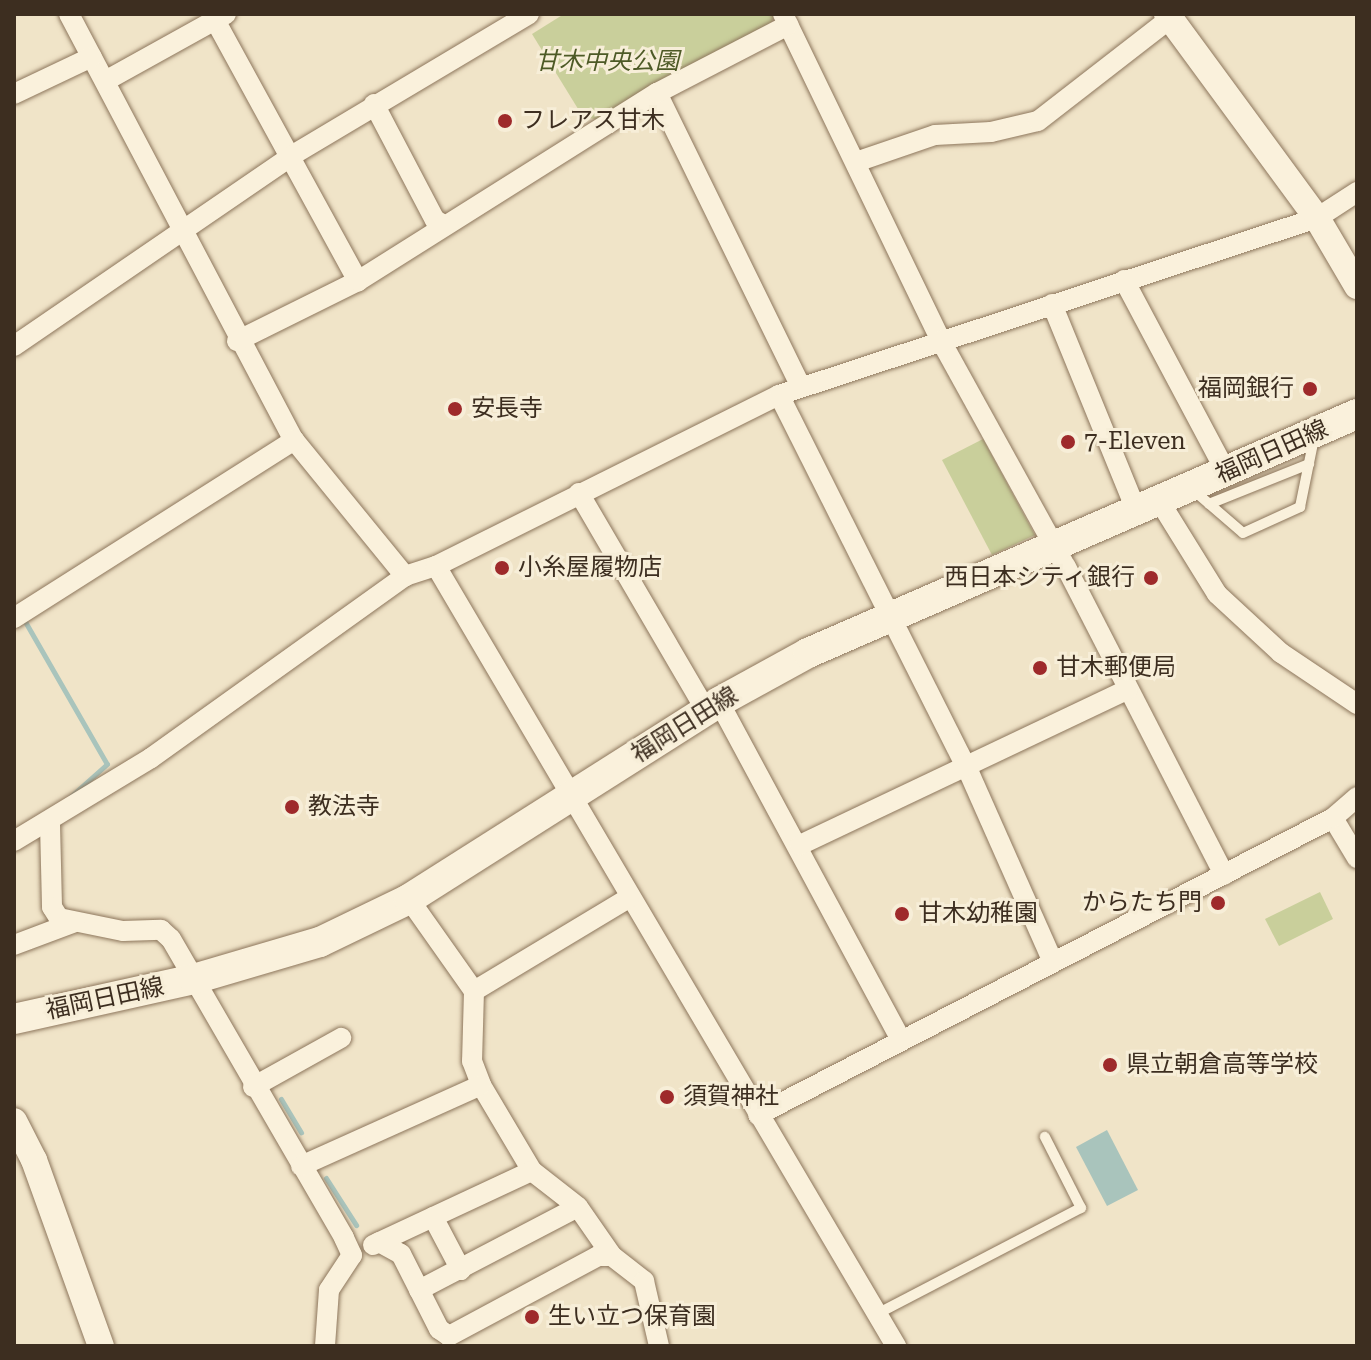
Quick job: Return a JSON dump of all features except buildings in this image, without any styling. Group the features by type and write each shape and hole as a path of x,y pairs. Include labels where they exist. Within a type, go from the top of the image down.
{"main road":[{"name":"福岡日田線","path":"14,1019 194,979 320,942 409,899 571,799 712,706 891,614 1149,507 1200,496 1226,472 1357,414"}],"street":[{"path":"69,14 184,227 237,341 294,440 405,576"},
{"path":"14,346 291,156 523,15"},
{"path":"856,162 935,135 991,132 1038,121 1169,16 1317,218 1357,286"},
{"path":"107,80 220,17 358,281"},
{"path":"237,341 358,281 436,237 444,225 657,93 786,19 941,341 1224,875"},
{"path":"14,94 92,57"},
{"path":"657,93 800,385"},
{"path":"374,104 435,220 444,225"},
{"path":"14,841 50,824 405,576 436,566 779,395 800,385 1317,218 1357,192"},
{"path":"1124,280 1226,472"},
{"path":"1052,304 1149,507 1217,594 1281,653 1357,704"},
{"path":"779,395 967,768 1052,960"},
{"path":"19,616 294,440"},
{"path":"579,493 800,845 900,1038"},
{"path":"436,566 629,898 896,1346"},
{"path":"800,845 1127,690"},
{"path":"758,1115 900,1038 1333,818 1357,797"},
{"path":"1333,818 1357,858"},
{"path":"50,824 52,907 59,918 123,931 161,930 194,979 253,1087 352,1255"},
{"path":"474,991 629,898"},
{"path":"409,899 474,991 472,1061 481,1085 532,1171 578,1207 608,1250 644,1281 659,1346"},
{"path":"14,945 75,922"},
{"path":"253,1087 341,1038"},
{"path":"301,1166 481,1085"},
{"path":"14,1121 34,1160 101,1346"},
{"path":"325,1346 329,1290 352,1255 532,1171"},
{"path":"424,1288 578,1207"},
{"path":"433,1217 461,1270"},
{"path":"379,1242 401,1254 424,1288 439,1329 449,1336 608,1250"}],"lane":[{"path":"1200,496 1243,533 1300,507 1315,433"},
{"path":"1200,496 1309,464"},
{"path":"877,1314 1081,1208 1045,1137"}],"green space":[{"name":"甘木中央公園","path":"564,14 774,14 772,22 601,120 583,117 532,34"},
{"path":"983,439 1035,535 992,555 942,460"},
{"path":"1320,892 1333,919 1279,946 1265,919"}],"water":[{"path":"1107,1130 1138,1190 1107,1206 1076,1147"}],"waterway":[{"path":"23,618 107,764 70,797"},
{"path":"281,1099 301,1132"},
{"path":"326,1178 356,1225"}],"place":[{"name":"フレアス甘木","path":"505,121"},
{"name":"福岡銀行","path":"1310,389"},
{"name":"安長寺","path":"455,409"},
{"name":"7-Eleven","path":"1068,442"},
{"name":"小糸屋履物店","path":"502,568"},
{"name":"西日本シティ銀行","path":"1151,578"},
{"name":"甘木郵便局","path":"1040,668"},
{"name":"教法寺","path":"292,807"},
{"name":"からたち門","path":"1218,903"},
{"name":"甘木幼稚園","path":"902,914"},
{"name":"県立朝倉高等学校","path":"1110,1065"},
{"name":"須賀神社","path":"667,1097"},
{"name":"生い立つ保育園","path":"532,1317"}]}
